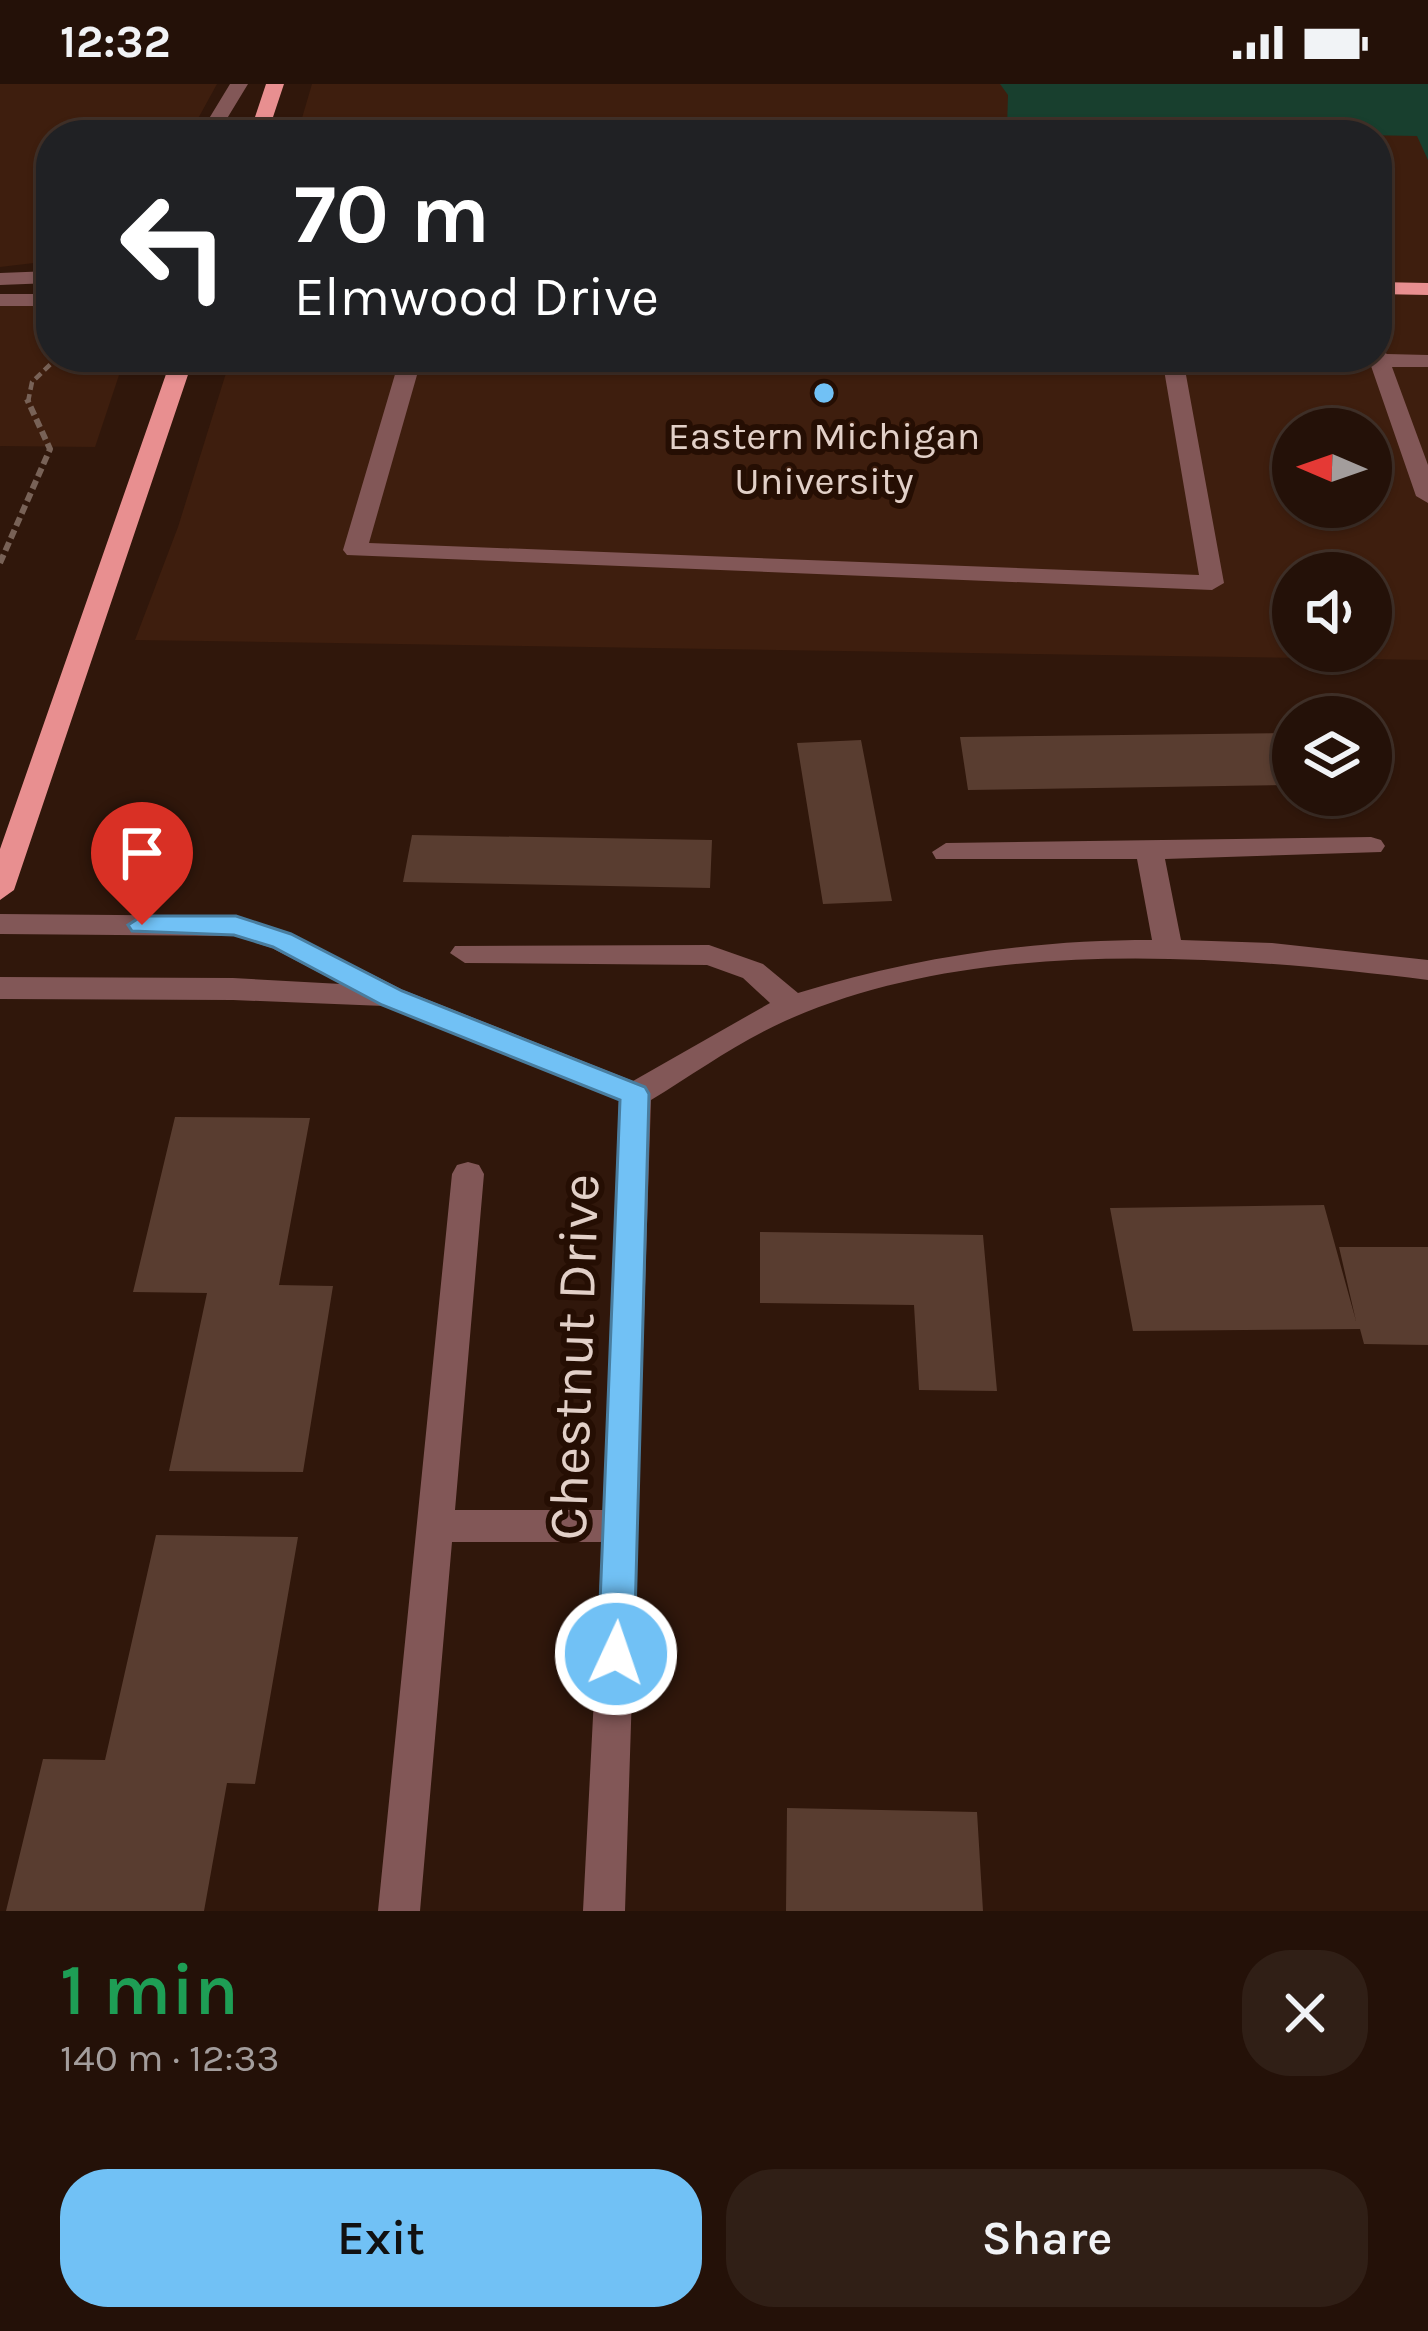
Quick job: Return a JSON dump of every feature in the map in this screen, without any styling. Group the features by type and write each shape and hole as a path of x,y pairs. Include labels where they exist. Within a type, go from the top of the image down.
{"main road":[{"path":"263,120 275,84"},
{"path":"1392,288 1428,289"},
{"path":"0,890 178,372"}],"street":[{"path":"217,120 239,84"},
{"path":"1,286 36,273"},
{"path":"1,286 36,280"},
{"path":"1,286 36,296"},
{"path":"1392,358 1428,361"},
{"path":"407,372 355,550 1213,584 1187,372"},
{"path":"1383,372 1428,496"},
{"path":"946,852 1371,846"},
{"path":"1149,850 1168,948"},
{"path":"0,924 236,926 282,941 392,998 635,1094 792,1005 894,978 986,961 1168,948 1428,970"},
{"path":"465,953 709,955 753,971 792,1005"},
{"path":"0,988 233,988 392,998"},
{"name":"Chestnut Drive","path":"604,1911 635,1094"},
{"path":"399,1911 468,1174"},
{"path":"435,1526 622,1526"}],"path":[{"path":"0,563 50,449 24,403 26,390 43,372"}],"shaded area":[{"path":"0,84 217,84 197,120 36,120 36,263 0,267"},
{"name":"Eastern Michigan University","path":"312,84 1428,84 1428,660 1392,659 1392,552 1272,552 1272,658 135,640 178,527 226,372 1392,372 1392,120 301,120"},
{"path":"0,306 36,306 36,372 120,372 95,447 0,446"}],"green space":[{"path":"1000,84 1428,84 1428,160 1417,136 1392,136 1392,120 1007,120 1008,95"}],"building":[{"path":"1272,733 1272,785 968,790 960,737"},
{"path":"861,740 892,901 823,904 797,743"},
{"path":"412,835 712,840 710,888 403,882"},
{"path":"175,1117 310,1118 279,1285 333,1286 303,1472 169,1471 207,1293 133,1292"},
{"path":"1324,1205 1356,1321 1339,1247 1428,1247 1428,1345 1364,1344 1360,1329 1133,1331 1110,1208"},
{"path":"760,1232 983,1235 997,1391 919,1390 914,1305 760,1303"},
{"path":"156,1535 298,1537 255,1784 227,1783 204,1911 6,1911 43,1759 105,1760"},
{"path":"787,1808 977,1812 983,1911 786,1911"}],"place":[{"name":"Eastern Michigan University","path":"824,393"}],"route":[{"path":"142,925 236,926 282,941 392,998 635,1094 616,1654"}]}
